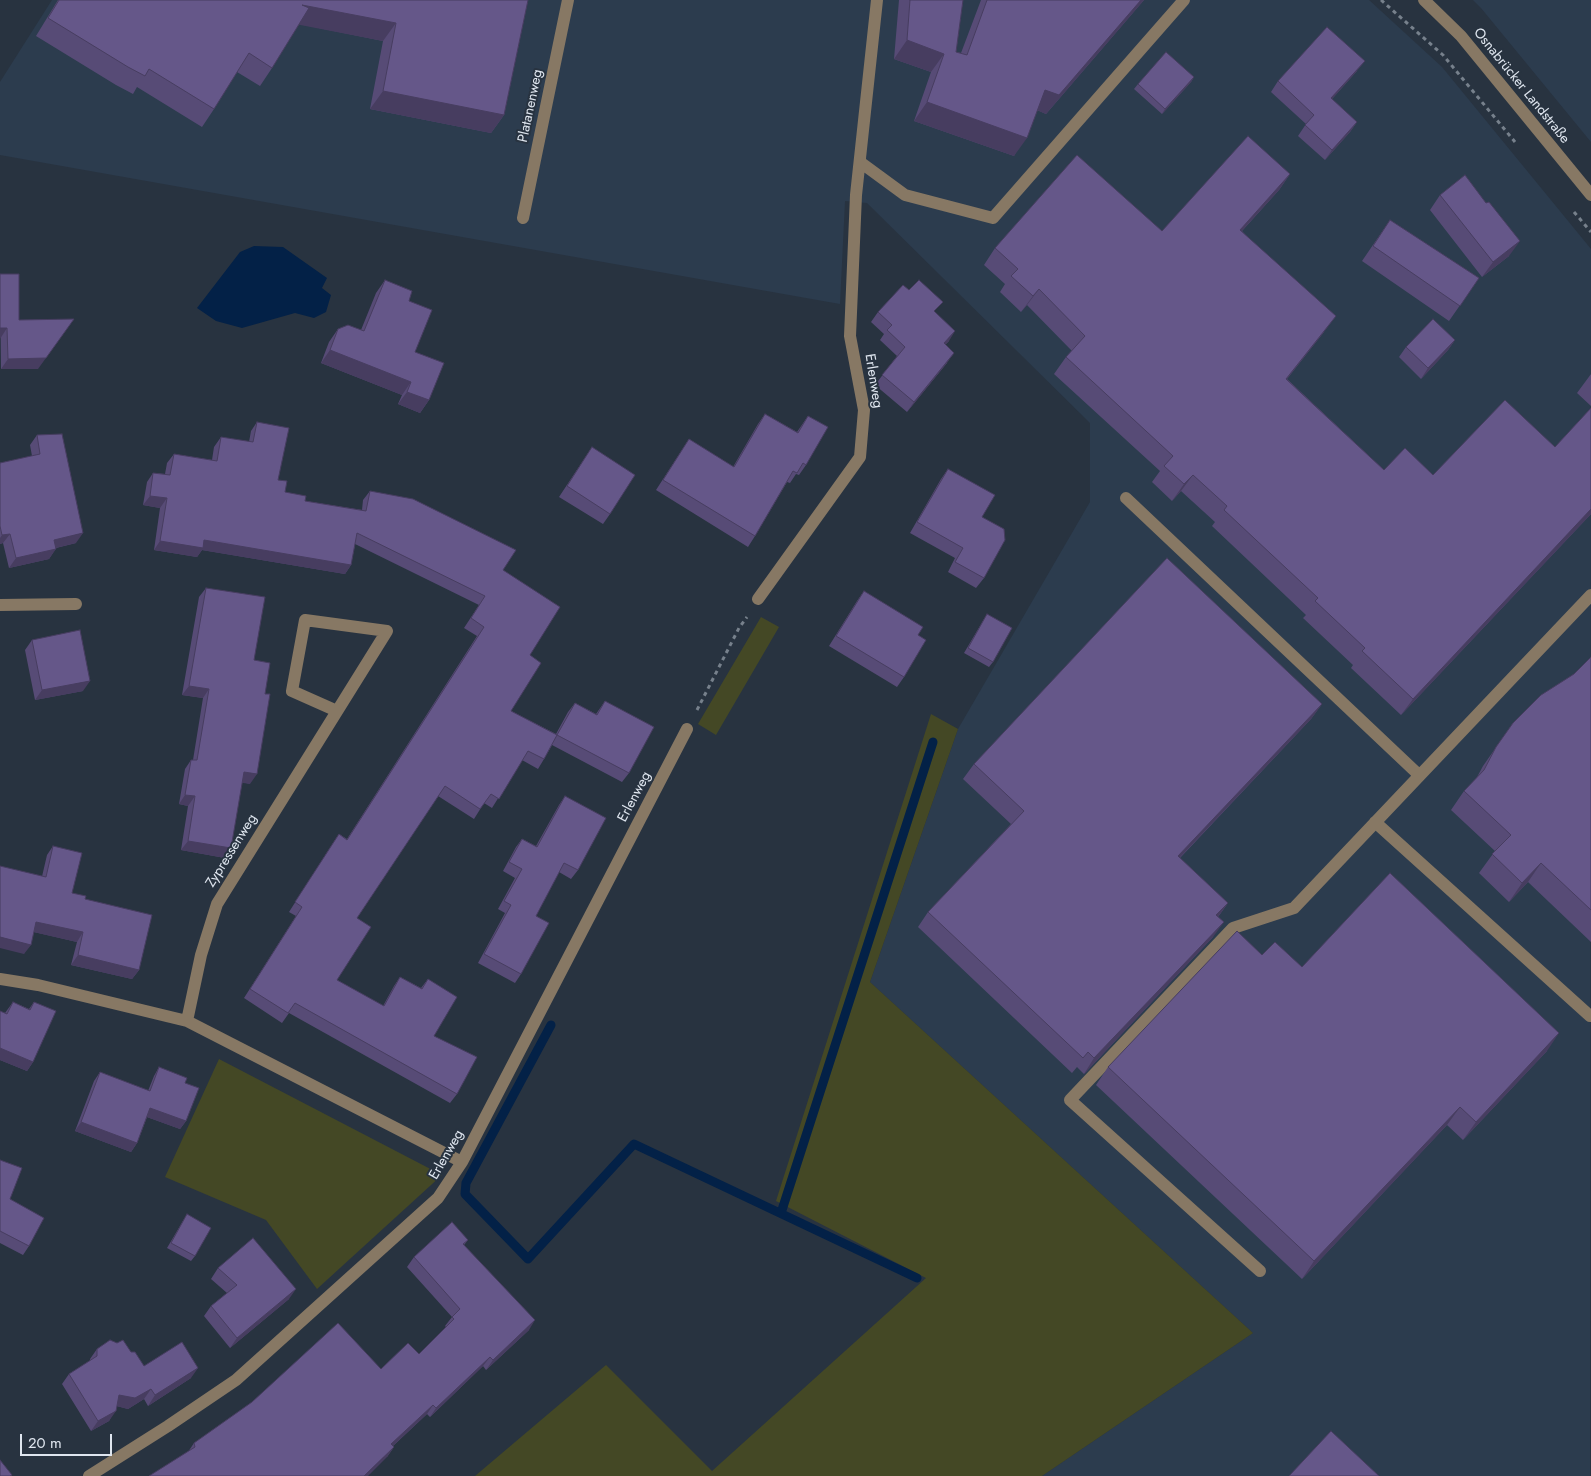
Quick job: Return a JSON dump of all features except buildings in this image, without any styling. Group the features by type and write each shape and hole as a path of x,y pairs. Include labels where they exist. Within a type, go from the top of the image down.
{"street":[{"name":"Platanenweg","path":"523,218 568,0"},
{"path":"877,0 860,162 905,195 992,218 1184,0"},
{"name":"Osnabrücker Landstraße","path":"1424,0 1461,36 1591,195"},
{"name":"Erlenweg","path":"758,600 860,456 864,410 850,336 856,195 860,162"},
{"path":"1126,498 1419,775"},
{"path":"1260,1271 1070,1100 1233,928 1294,908 1591,595"},
{"path":"0,606 76,604"},
{"name":"Zypressenweg","path":"187,1021 201,955 217,904 387,631 305,620 292,691 337,711"},
{"name":"Erlenweg","path":"90,1476 236,1380 438,1198 462,1162 687,729"},
{"path":"1375,822 1590,1016"},
{"path":"0,979 38,985 187,1021 462,1162"}],"path":[{"path":"1381,0 1443,55 1517,144"},
{"path":"1572,210 1591,232"},
{"path":"687,729 739,628 758,600"}],"shaded area":[{"path":"52,0 1369,0 1442,67 1591,249 1590,1476 1042,1476 1253,1333 870,982 958,729 1090,502 1090,423 867,203 845,201 840,304 0,155 0,82"},
{"path":"1473,0 1591,0 1591,142 1481,8"}],"green space":[{"path":"761,617 779,627 716,735 698,724"},
{"path":"931,714 958,729 870,982 1253,1333 1042,1476 475,1476 606,1365 712,1471 926,1278 776,1201"},
{"path":"219,1059 442,1175 317,1289 266,1220 165,1177"}],"water":[{"path":"254,246 283,247 327,278 322,288 331,295 326,312 314,318 295,313 242,328 216,321 197,308 240,252"}],"waterway":[{"path":"781,1213 933,742"},
{"path":"551,1025 466,1183 465,1194 528,1259 634,1144 917,1278"}]}
